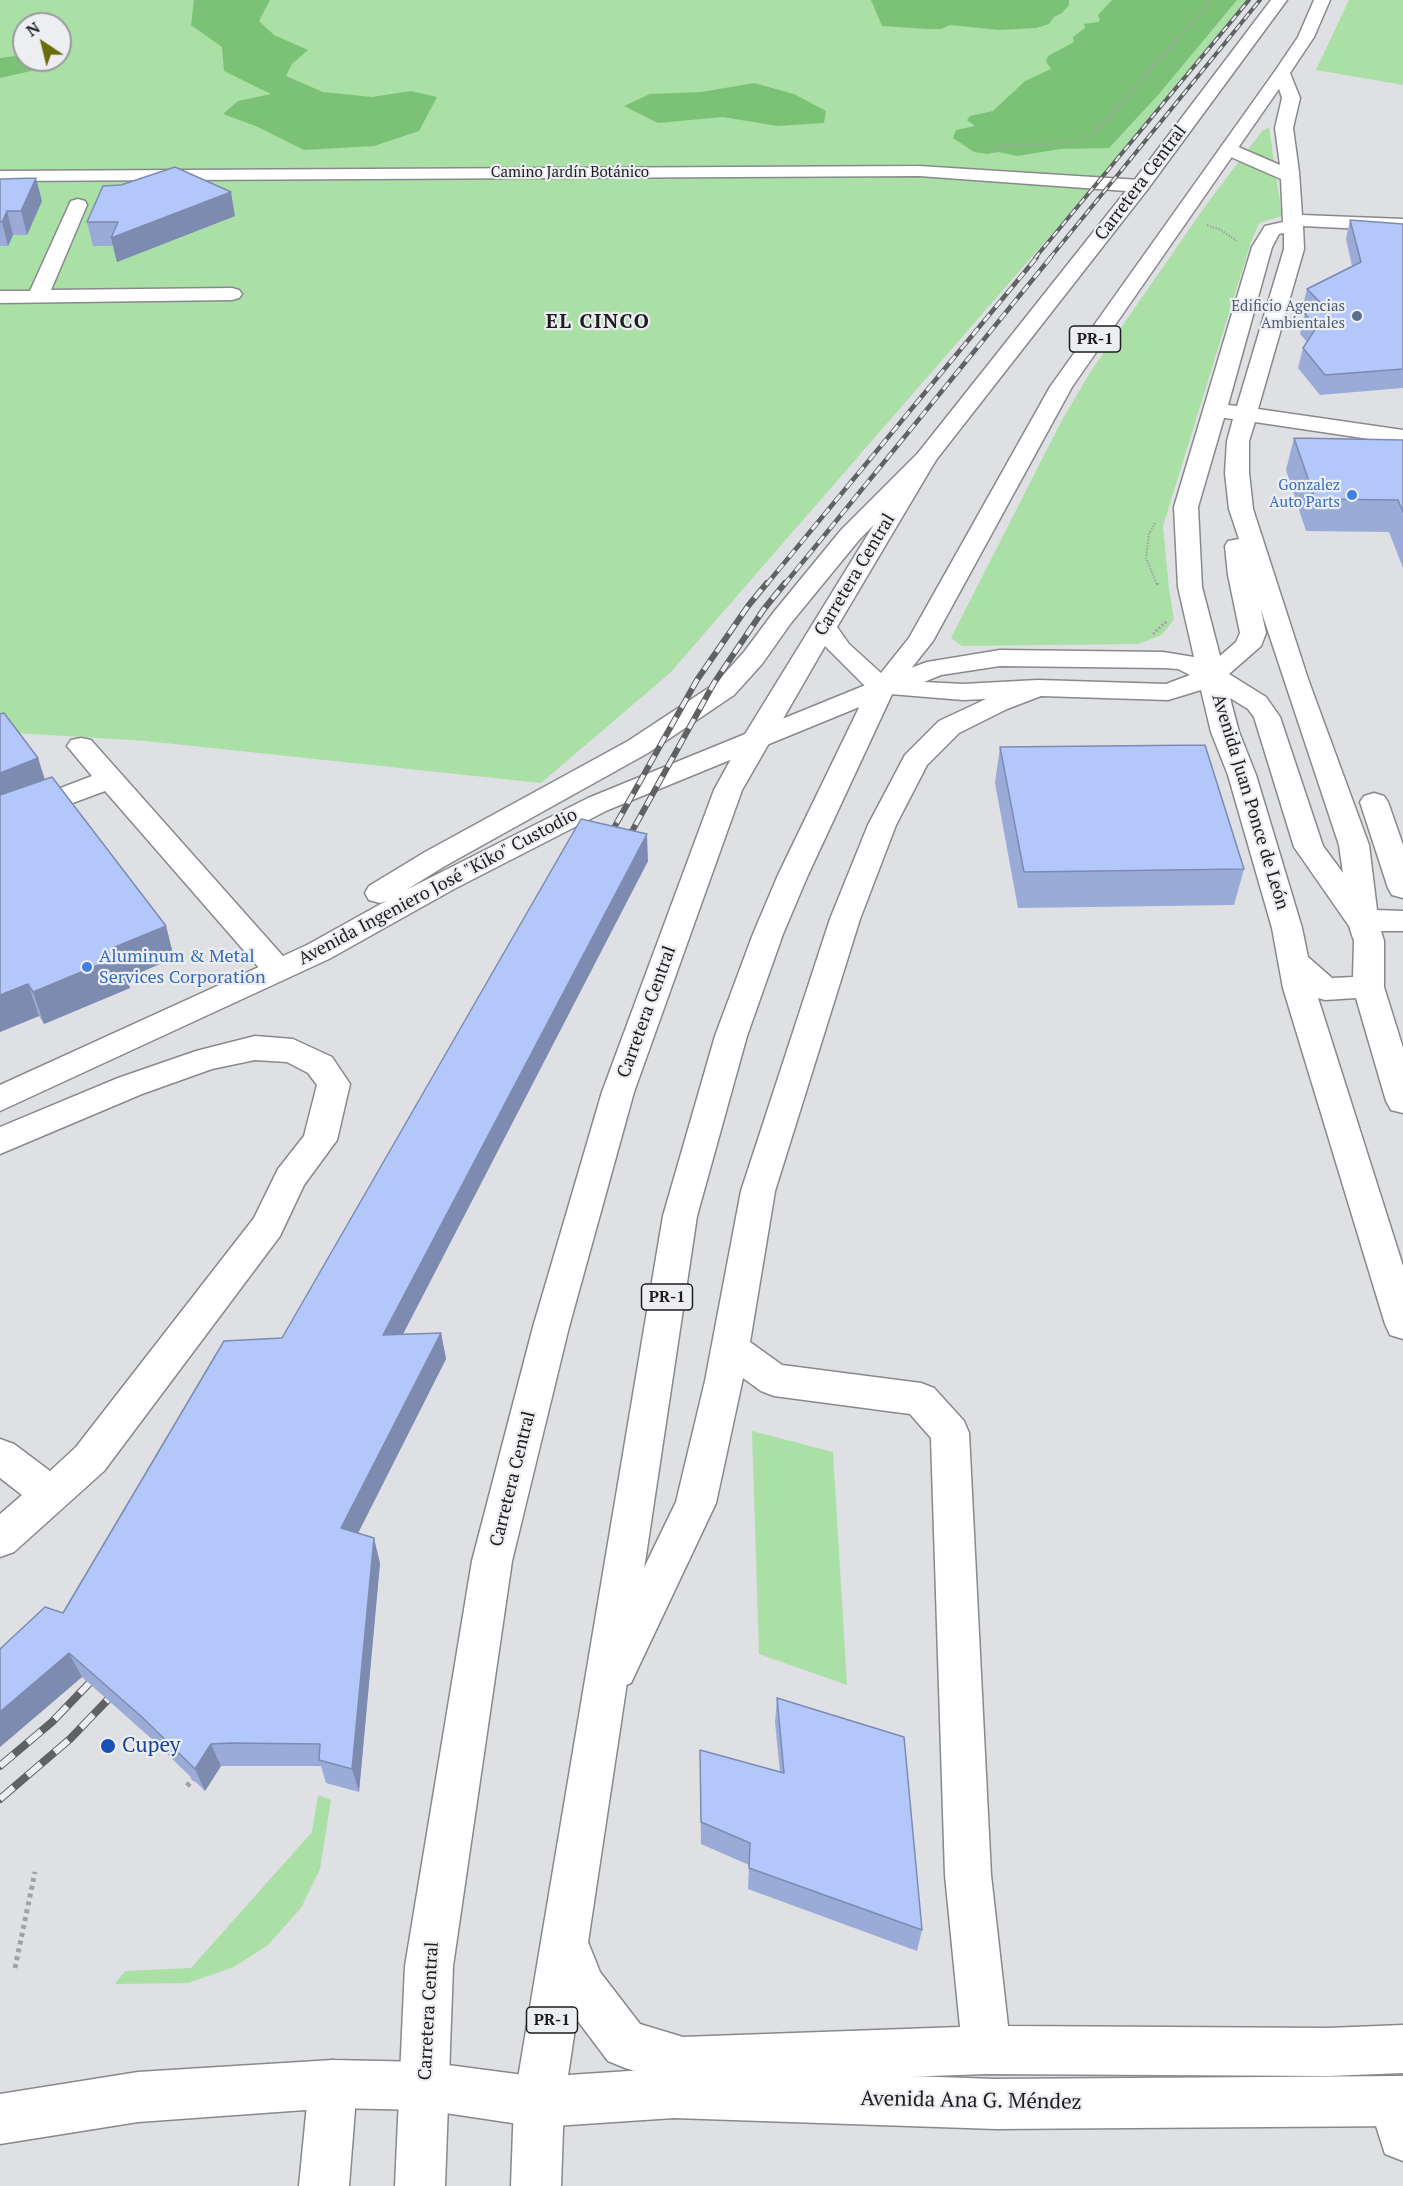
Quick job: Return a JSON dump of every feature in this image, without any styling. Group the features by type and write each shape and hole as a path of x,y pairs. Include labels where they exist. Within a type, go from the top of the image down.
{"main road":[{"name":"Carretera Central","path":"420,2186 429,1966 492,1560 551,1327 618,1092 728,790 756,739 926,458 1140,186 1279,0"},
{"name":"PR-1","path":"536,2186 539,2102 680,1216 731,1036 768,934 882,688 920,641 1061,387 1282,73 1306,37 1322,0"},
{"path":"1282,73 1291,98 1284,128 1290,176 1294,249 1238,441 1237,473 1241,509 1295,679 1354,845 1364,922 1369,940 1368,987 1403,1101"},
{"path":"1230,150 1290,176"},
{"name":"Camino Jardín Botánico","path":"0,176 919,171 1140,186"},
{"path":"38,296 78,205"},
{"path":"1294,225 1403,225"},
{"path":"1294,225 1403,235"},
{"name":"Avenida Juan Ponce de León","path":"1294,225 1272,230 1262,247 1216,410 1191,483 1186,507 1190,587 1225,732 1245,786 1287,928 1299,988 1403,1324"},
{"path":"0,297 232,294"},
{"path":"1216,410 1403,437"},
{"path":"193,1010 435,859 638,747 725,690 753,658 849,535 926,458"},
{"path":"824,627 840,649 882,688 963,692 1038,688 1168,692 1212,675 1248,646 1252,633 1240,575 1235,530 1241,509"},
{"name":"Avenida Ingeniero José \"Kiko\" Custodio","path":"0,1099 318,952 444,882 598,804 936,668 1000,658 1183,662 1212,675 1257,703 1267,717 1309,847 1364,922"},
{"path":"604,1695 696,1503 730,1348 758,1191 845,919 882,825 915,761 949,727 998,703 1038,688"},
{"path":"81,746 271,962"},
{"path":"0,820 110,779"},
{"path":"1337,799 1403,804"},
{"path":"1374,802 1403,888"},
{"path":"1364,922 1403,921"},
{"path":"1294,962 1325,989 1368,987"},
{"path":"0,1141 130,1086 207,1059 255,1048 293,1051 320,1065 334,1084 320,1140 290,1178 267,1226 90,1459 0,1539"},
{"path":"0,1165 123,1109 207,1059"},
{"path":"730,1348 774,1380 921,1400 950,1433 968,1875 986,2050"},
{"path":"0,1456 51,1494"},
{"path":"564,1939 582,1987 625,2044 682,2061 986,2050 1328,2052 1403,2049"},
{"path":"324,2186 333,2084"},
{"path":"0,2119 138,2097 333,2084 425,2086 539,2102"},
{"name":"Avenida Ana G. Méndez","path":"539,2102 674,2093 996,2104 1400,2112"}],"path":[{"path":"980,153 1000,146 1072,142 1094,133 1212,0"},
{"path":"1179,219 1221,230 1237,240 1237,246"},
{"path":"1159,588 1146,558 1149,534 1160,513"},
{"path":"1145,638 1166,624 1167,616"},
{"path":"187,1786 200,1772"},
{"path":"15,1968 35,1872"}],"green space":[{"path":"0,0 1251,0 1176,91 670,673 541,783 146,741 0,732"},
{"path":"194,0 270,0 259,21 274,35 308,50 292,64 286,76 323,92 372,97 411,91 437,97 419,131 374,146 304,150 258,127 223,114 238,101 271,94 224,71 222,47 191,25"},
{"path":"871,0 1069,0 1069,5 1049,24 1036,28 999,30 950,25 941,29 928,29 882,26"},
{"path":"1112,0 1237,0 1159,94 1109,148 1060,149 1017,156 999,152 987,154 974,152 953,138 956,130 975,126 967,120 970,116 993,111 1025,81 1051,69 1046,61 1048,56 1074,42 1073,37 1085,28 1084,24 1098,22 1100,20 1098,15"},
{"path":"1349,0 1403,0 1403,85 1316,70"},
{"path":"12,56 12,72 27,72 0,78 0,58"},
{"path":"754,83 794,94 826,111 824,123 777,126 723,117 658,123 624,106 650,94 701,92"},
{"path":"1269,127 1282,216 1259,223 1251,242 1163,526 1174,619 1162,635 1138,644 962,646 951,638 1061,422 1091,371 1206,205 1262,131"},
{"path":"752,1431 833,1452 847,1685 759,1654"},
{"path":"318,1795 331,1800 320,1869 301,1908 268,1945 234,1967 188,1983 115,1984 125,1971 191,1968 312,1832"}],"building":[{"path":"175,167 231,192 111,238 118,222 87,222 103,186 121,185"},
{"path":"36,178 21,211 7,211 0,222 0,179"},
{"name":"Edificio Agencias Ambientales","path":"1350,220 1403,224 1403,369 1325,375 1303,348 1316,328 1305,314 1320,302 1307,289 1361,262"},
{"path":"1294,438 1403,440 1403,512 1398,500 1315,499"},
{"path":"4,713 38,758 0,773 0,714"},
{"path":"1205,745 1244,869 1024,872 1000,747"},
{"path":"52,777 166,926 115,947 120,956 33,992 28,984 0,995 0,795"},
{"path":"581,819 647,834 383,1335 441,1333 341,1528 374,1538 352,1769 319,1760 320,1744 231,1743 211,1744 195,1769 143,1718 69,1653 0,1712 0,1649 45,1607 63,1613 224,1341 282,1338"},
{"path":"777,1698 904,1737 922,1930 749,1868 750,1843 701,1822 700,1750 784,1773"}],"railway":[{"path":"1035,258 1249,0"},
{"path":"1050,258 1260,0"},
{"path":"766,585 1037,257"},
{"path":"784,585 1051,257"},
{"path":"606,842 697,680 748,606 767,583"},
{"path":"625,844 714,683 764,609 785,583"},
{"path":"0,1766 52,1722 100,1672"},
{"path":"0,1799 70,1739 119,1688"}],"place":[{"name":"Edificio Agencias Ambientales","path":"1357,316"},
{"name":"Gonzalez Auto Parts","path":"1352,495"},
{"name":"Aluminum & Metal Services Corporation","path":"87,967"},
{"name":"Cupey","path":"108,1746"}],"district":[{"name":"EL CINCO","path":"598,322"}]}
